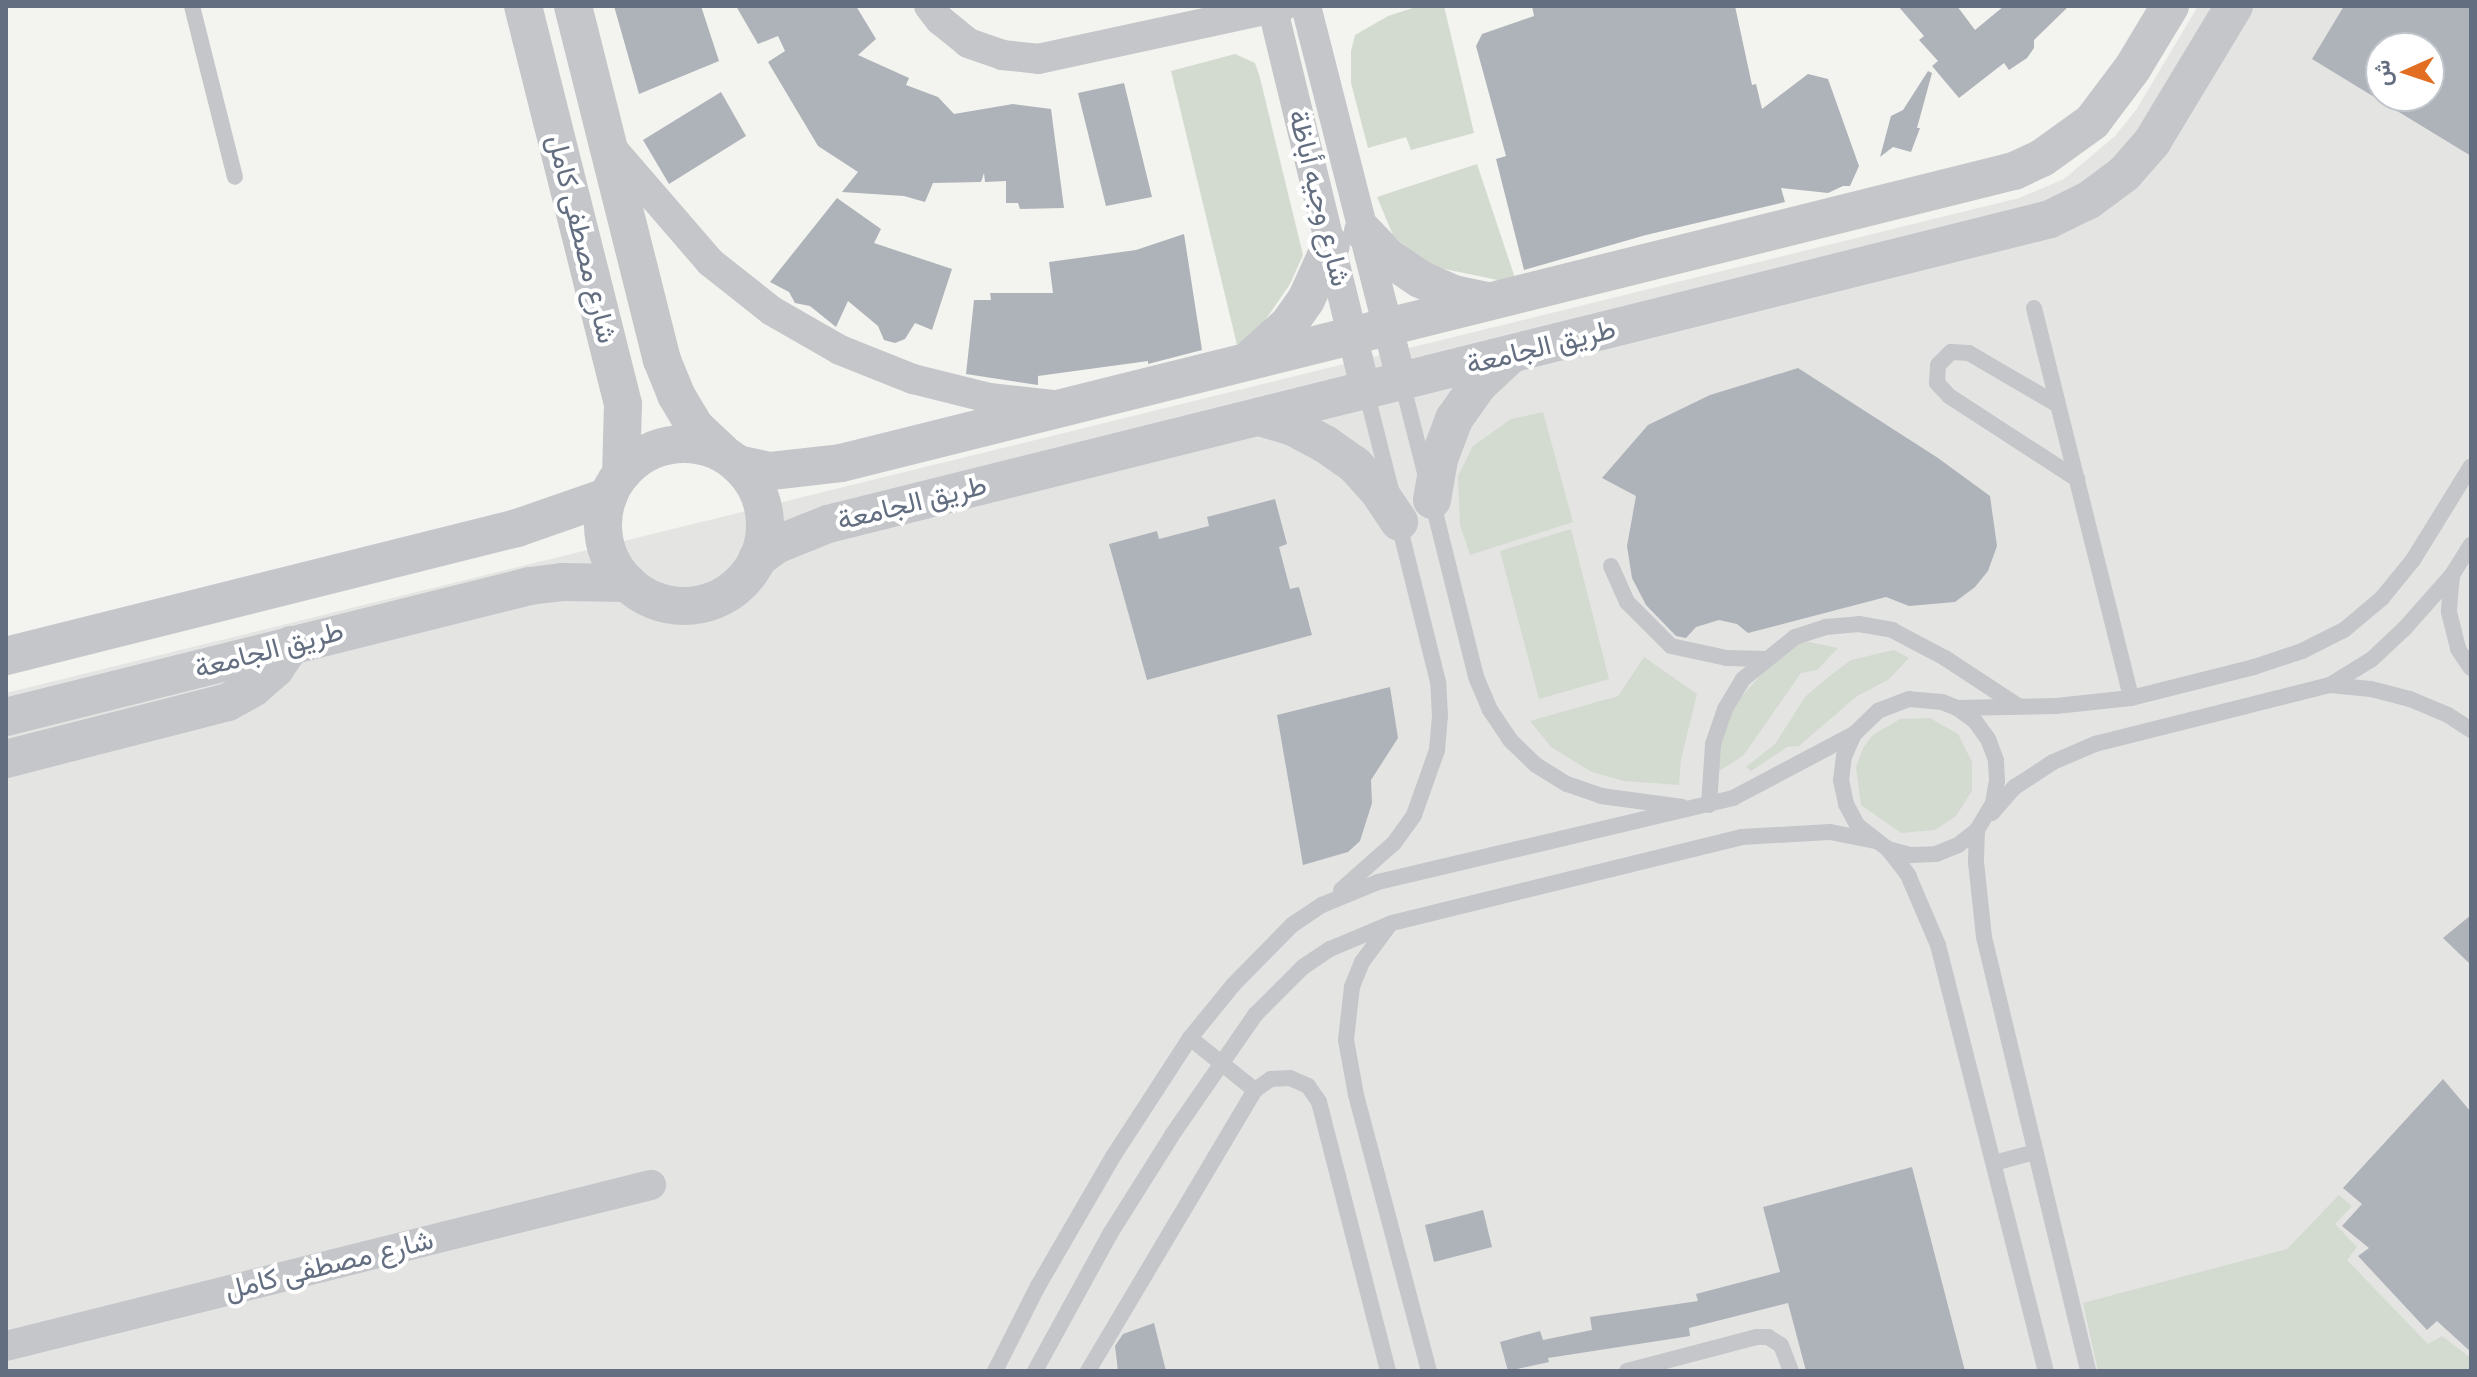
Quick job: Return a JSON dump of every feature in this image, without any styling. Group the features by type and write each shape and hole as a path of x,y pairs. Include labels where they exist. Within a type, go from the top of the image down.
{"street":[{"name":"شارع مصطفى كامل","path":"523,6 623,404 615,485"},
{"name":"شارع مصطفى كامل","path":"573,6 662,360 676,395 695,427 730,458"},
{"path":"929,6 940,20 968,43 1002,55 1038,59 1276,7"},
{"name":"شارع وجيه أباظة","path":"1306,6 1347,238"},
{"name":"طريق الجامعة","path":"730,458 771,471 841,463 2014,171 2042,158 2092,122 2132,69 2170,6"},
{"name":"طريق الجامعة","path":"757,559 778,544 828,524 1509,356 2009,230 2063,213 2089,200 2124,174 2152,142 2234,6"},
{"name":"شارع وجيه أباظة","path":"1276,7 1347,238 1384,386"},
{"path":"608,143 710,262 772,311 840,350 913,379 989,398 1067,406"},
{"path":"1245,363 1289,324 1347,238 1389,258 1420,279 1454,294 1490,301"},
{"path":"1432,500 1439,459 1454,419 1478,385 1509,356"},
{"path":"1259,417 1293,427 1355,465 1379,492 1399,522"},
{"path":"679,444 701,445 730,458 754,483 764,508 764,534 757,559 739,585 702,604 661,602 628,583 608,551 604,514 615,485 637,458 657,448 679,444"},
{"name":"طريق الجامعة","path":"6,656 517,528 615,485"},
{"name":"طريق الجامعة","path":"6,717 530,586 562,582 628,583"},
{"path":"6,759 228,702 253,688 275,669 291,645"},
{"name":"شارع مصطفى كامل","path":"6,1346 651,1185"}],"lane":[{"path":"192,6 235,177"},
{"path":"2034,308 2131,698"},
{"path":"2058,405 1969,353 1951,352 1938,365 1937,383 1949,396 2077,479"},
{"path":"1384,386 1432,500 1476,677 1490,710 1510,740 1536,765 1567,784 1590,792 1702,807"},
{"path":"995,1371 1038,1286 1114,1155 1190,1038 1266,950 1292,925 1322,905 1394,843 1414,815 1428,784 1437,750 1440,716 1438,682 1399,522 1384,386"},
{"path":"1322,905 1378,882 1702,807 1775,779 1854,734 1878,711 1900,701 1925,699 1957,708 2131,698 2254,667 2302,651 2344,630 2382,598 2413,560 2471,466"},
{"path":"1035,1371 1110,1234 1255,1015 1303,967 1360,934 1392,923 1741,837 1830,832 1911,855 1936,854 1958,845 1980,827 2015,787 2053,762 2095,744 2330,685 2372,659 2405,628 2452,575 2471,544"},
{"path":"1611,566 1627,602 1671,646 1727,658 1767,659"},
{"path":"2452,575 2449,612 2458,649 2471,668"},
{"path":"1702,807 1713,744 1725,709 1743,679 1795,637 1826,627 1859,624 1892,630 1945,658 2018,706"},
{"path":"2330,685 2371,689 2410,699 2448,715 2471,730"},
{"path":"1957,708 1975,721 1988,739 1996,760 1993,803 1980,827 1976,862 1984,937 2088,1371"},
{"path":"1854,734 1844,756 1841,780 1846,804 1857,825 1882,845 1908,875 1938,945 2046,1371"},
{"path":"1392,923 1362,962 1346,1013 1346,1040 1356,1095 1429,1371"},
{"path":"1190,1038 1255,1090"},
{"path":"1088,1371 1255,1090 1271,1079 1290,1078 1308,1086 1319,1102 1388,1371"},
{"path":"1994,1163 2035,1152"},
{"path":"1627,1371 1757,1337 1768,1337 1781,1345 1791,1371"}],"shaded area":[{"path":"1419,6 1444,6 1474,133 1411,150 1406,137 1368,148 1351,83 1351,51 1355,35 1388,16"},
{"path":"2198,6 2471,6 2471,1371 6,1371 6,693 2019,198 2064,179 2115,136 2136,110"},
{"path":"1235,54 1255,63 1303,255 1290,284 1262,325 1237,345 1171,71"},
{"path":"1477,164 1517,284 1425,265 1393,235 1377,197"},
{"path":"1543,412 1573,522 1470,555 1460,525 1458,476 1473,446 1511,419"},
{"path":"1571,529 1609,679 1539,699 1500,551"},
{"path":"1804,641 1838,648 1817,670 1801,673 1743,756 1714,774 1721,720 1771,663"},
{"path":"1894,650 1909,658 1888,680 1857,696 1799,746 1787,747 1751,771 1746,767 1775,744 1805,697 1832,674 1851,660"},
{"path":"1644,657 1697,694 1681,759 1679,785 1624,781 1592,772 1551,747 1530,721 1618,696"},
{"path":"1930,718 1958,734 1972,762 1972,791 1956,816 1935,830 1901,833 1861,805 1856,767 1863,748 1873,735 1900,719"},
{"path":"2339,1195 2352,1206 2335,1224 2357,1247 2347,1260 2428,1344 2442,1336 2468,1356 2471,1354 2471,1371 2098,1371 2083,1303 2287,1249"}],"building":[{"path":"614,6 701,6 719,61 639,94"},
{"path":"736,6 856,6 876,39 858,55 909,78 906,85 938,97 954,114 1013,104 1051,109 1064,208 1020,209 1018,203 1006,203 1006,181 985,182 984,173 981,182 933,183 925,202 904,196 842,192 858,172 818,146 768,62 785,51 778,36 758,44"},
{"path":"1532,6 1735,6 1752,85 1756,84 1762,109 1808,74 1828,79 1859,166 1850,186 1828,193 1781,188 1785,202 1646,235 1524,270 1496,159 1506,156 1476,46 1482,34 1534,16"},
{"path":"1898,6 1957,6 1975,30 2004,6 2069,6 2034,40 2034,48 2027,58 2009,70 2004,63 1959,98 1932,66 1938,61 1919,40 1924,36"},
{"path":"2344,6 2471,6 2471,156 2399,112 2445,112 2445,32 2365,32 2365,91 2312,59"},
{"path":"1928,71 1932,73 1917,128 1920,128 1911,152 1893,147 1880,157 1891,116 1903,110"},
{"path":"1124,83 1152,197 1106,206 1078,93"},
{"path":"721,92 746,136 669,184 643,140"},
{"path":"837,198 881,229 874,243 952,269 932,330 915,323 905,339 895,343 884,340 878,326 848,301 836,327 810,306 795,303 789,292 770,282"},
{"path":"1184,234 1202,350 1148,364 1148,361 1038,376 1038,385 966,374 974,300 991,300 990,293 1053,293 1049,262 1136,250"},
{"path":"1798,368 1938,458 1990,496 1997,546 1988,571 1975,587 1955,602 1909,606 1886,597 1748,633 1737,624 1719,620 1696,627 1686,638 1676,636 1646,605 1632,578 1627,546 1636,496 1602,478 1648,425 1710,395"},
{"path":"1275,499 1287,544 1279,547 1290,589 1299,587 1312,635 1147,680 1109,544 1157,531 1159,539 1209,526 1207,517"},
{"path":"1390,687 1398,738 1371,780 1372,803 1360,841 1348,852 1303,865 1277,715"},
{"path":"2471,915 2471,965 2443,938"},
{"path":"2443,1079 2471,1112 2471,1352 2437,1321 2427,1330 2358,1256 2369,1248 2342,1226 2362,1204 2343,1188"},
{"path":"1912,1167 1965,1371 1806,1371 1788,1303 1689,1328 1690,1336 1548,1358 1549,1362 1508,1371 1500,1342 1540,1331 1543,1340 1592,1330 1590,1317 1698,1301 1696,1294 1780,1272 1763,1207"},
{"path":"1483,1210 1492,1247 1434,1262 1425,1225"},
{"path":"1154,1323 1166,1371 1118,1371 1115,1346 1123,1334"}]}
